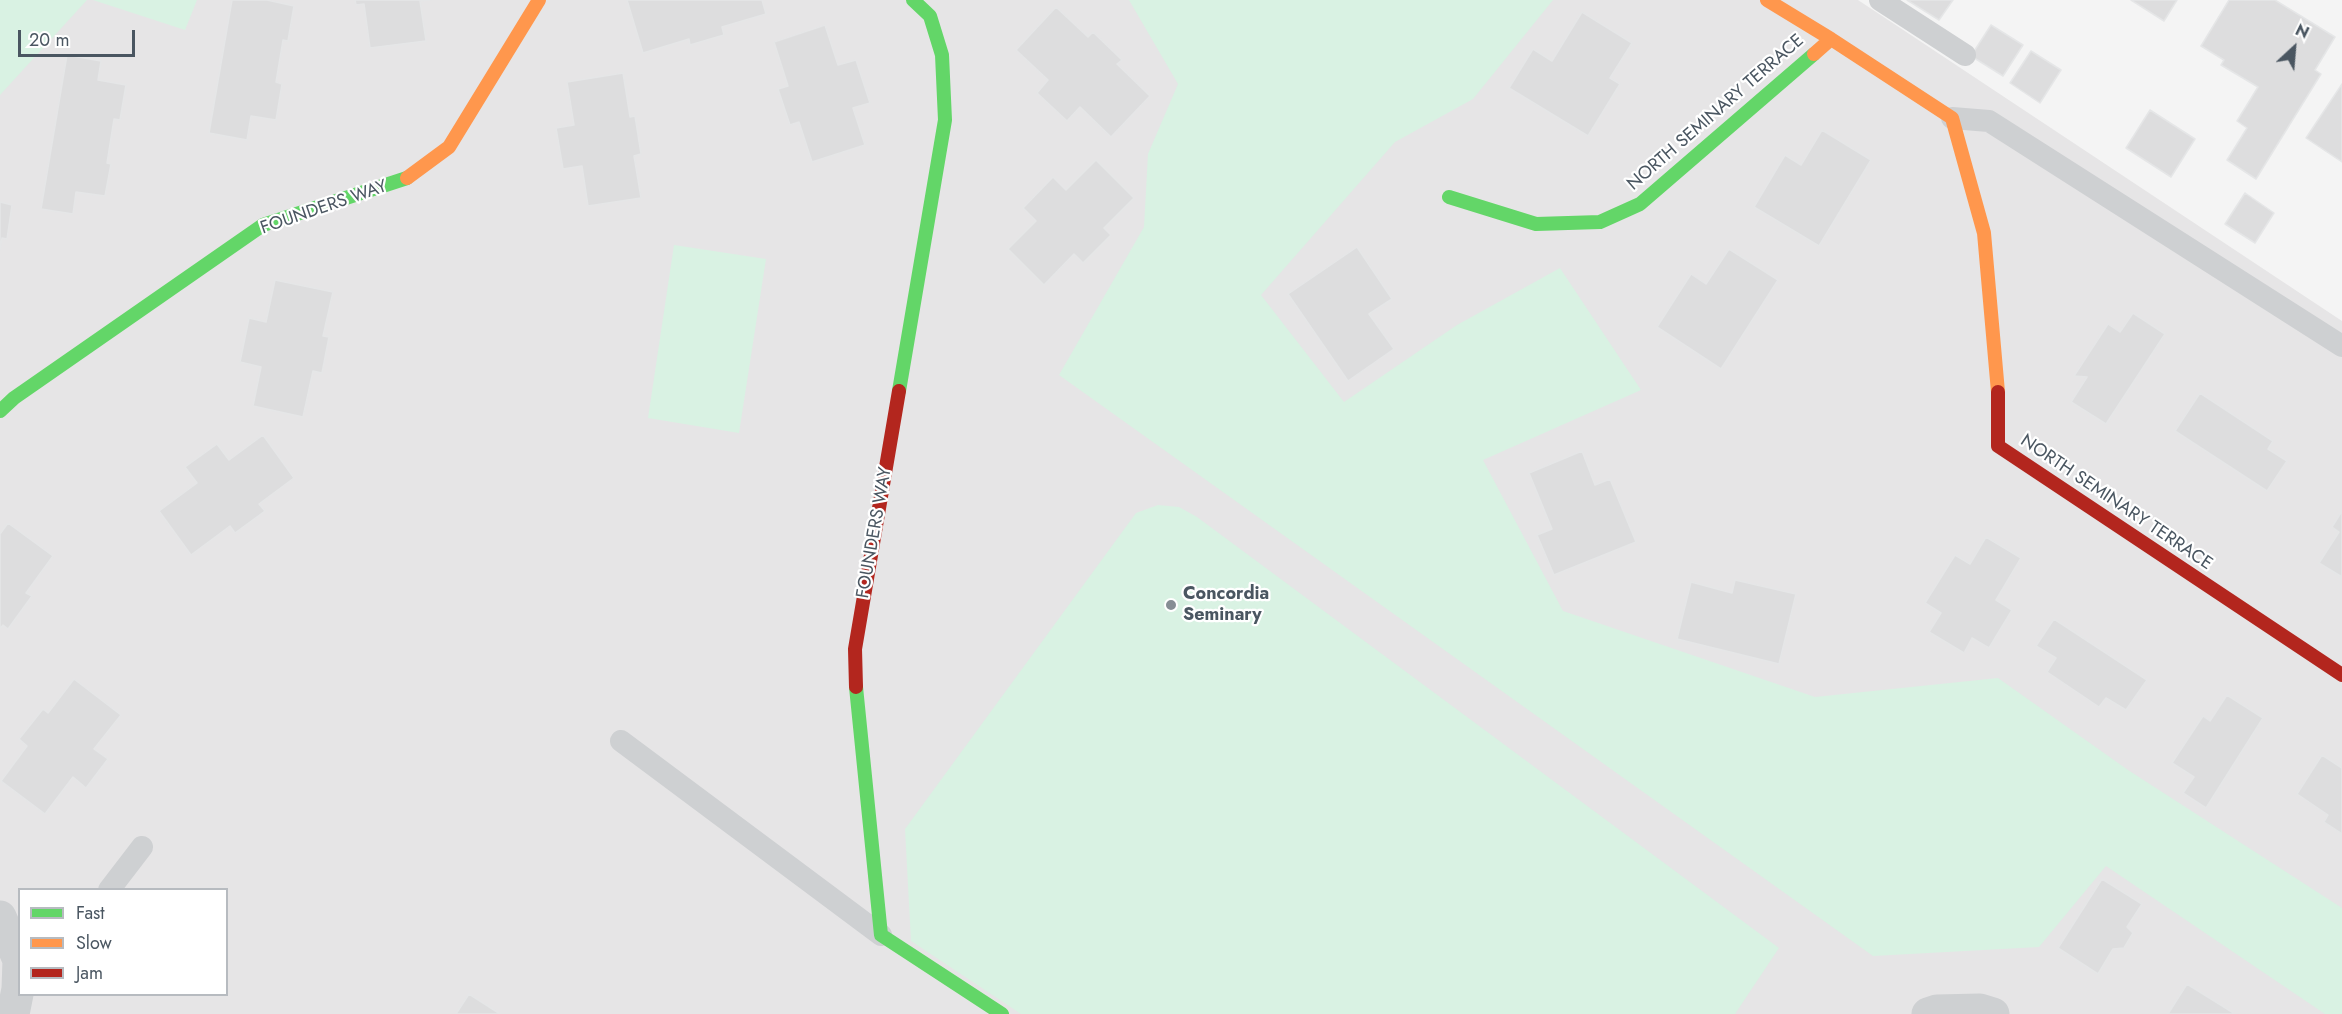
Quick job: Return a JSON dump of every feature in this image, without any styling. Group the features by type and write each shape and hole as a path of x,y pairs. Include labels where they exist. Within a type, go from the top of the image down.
{"street":[{"name":"FOUNDERS WAY","path":"0,411 14,398 263,225 402,181 448,147 540,0"},
{"name":"FOUNDERS WAY","path":"881,935 857,715 855,649 945,120 942,55 930,16 913,0"},
{"name":"NORTH SEMINARY TERRACE","path":"1767,0 1952,118 1984,233 1999,400 1998,446 2342,675"},
{"name":"NORTH SEMINARY TERRACE","path":"1449,197 1536,224 1600,222 1640,204 1831,39"},
{"path":"0,917 18,960 17,997"},
{"path":"881,935 1002,1014"},
{"path":"1928,1014 1937,1011 1980,1010 1994,1014"}],"lane":[{"path":"1880,0 1965,55"},
{"path":"1952,118 1989,121 2342,346"},
{"path":"621,741 881,935"},
{"path":"110,888 141,847"}],"shaded area":[{"name":"Concordia Seminary","path":"0,0 1858,0 2342,321 2342,1014 0,1014"}],"green space":[{"path":"0,0 87,0 0,95"},
{"path":"93,0 197,0 185,30"},
{"path":"1129,0 1553,0 1473,99 1395,142 1261,295 1344,402 1457,325 1560,268 1641,390 1483,460 1563,611 1815,697 1998,678 2128,770 2342,908 2342,1014 2325,1014 2106,866 2039,947 1873,956 1059,375 1144,227 1148,154 1178,84"},
{"path":"674,245 766,259 739,433 648,418"},
{"path":"1158,505 1179,507 1197,517 1779,948 1735,1014 1021,1014 911,941 905,829 1136,513"}],"building":[{"path":"232,0 267,0 294,6 288,41 283,40 276,82 282,84 276,120 251,116 247,140 209,133"},
{"path":"355,0 431,0 420,1 426,41 370,48 364,4 356,5"},
{"path":"627,0 762,0 766,14 722,27 724,35 690,45 689,39 643,53"},
{"path":"1907,0 1953,0 1939,20"},
{"path":"2131,0 2177,0 2164,21"},
{"path":"2229,0 2275,0 2335,37 2315,70 2321,74 2256,179 2227,160 2247,128 2237,121 2258,87 2221,65 2224,60 2201,46"},
{"path":"1056,7 1088,37 1093,32 1122,60 1117,64 1150,96 1111,137 1080,107 1067,121 1037,93 1048,80 1016,50"},
{"path":"1582,12 1632,43 1610,78 1620,84 1588,136 1509,88 1533,49 1552,61"},
{"path":"825,25 838,65 856,60 870,103 853,108 865,145 812,162 799,122 790,125 778,89 788,86 774,42"},
{"path":"1991,25 2023,45 2003,76 1971,56"},
{"path":"2031,51 2061,70 2040,103 2010,83"},
{"path":"67,55 101,61 98,80 126,85 120,120 114,119 107,163 111,164 105,196 76,192 73,214 41,209"},
{"path":"623,73 630,117 635,116 641,154 634,156 641,198 588,206 582,166 563,169 556,128 574,125 567,82"},
{"path":"2342,84 2342,162 2306,138"},
{"path":"2150,110 2195,139 2171,177 2126,148"},
{"path":"1822,130 1871,160 1819,246 1754,207 1785,155 1801,165"},
{"path":"1096,160 1134,198 1104,228 1111,235 1083,263 1074,254 1044,285 1008,249 1036,221 1023,208 1053,177 1066,190"},
{"path":"2245,193 2274,213 2255,243 2225,224"},
{"path":"0,202 12,205 7,239 2,238 0,250"},
{"path":"1357,247 1392,299 1369,314 1394,349 1348,381 1288,294"},
{"path":"1729,249 1778,280 1721,369 1657,327 1691,274 1706,284"},
{"path":"275,280 333,292 323,336 329,337 322,373 313,371 303,417 253,406 261,367 240,362 249,318 266,322"},
{"path":"2133,313 2165,334 2106,424 2071,402 2087,377 2074,376 2108,324 2120,332"},
{"path":"2200,393 2273,441 2268,449 2287,461 2267,491 2175,431"},
{"path":"263,435 294,478 259,504 265,511 235,533 230,526 191,555 159,511 197,483 185,467 217,444 229,460"},
{"path":"1582,451 1595,485 1610,479 1636,542 1554,575 1537,535 1552,529 1529,473"},
{"path":"2342,511 2342,577 2319,563 2339,532 2332,527"},
{"path":"8,523 53,556 26,593 32,596 8,629 3,625 0,629 0,534"},
{"path":"1986,537 2021,558 1996,600 2012,610 1989,648 1972,638 1964,653 1929,632 1941,613 1925,603 1955,555 1970,564"},
{"path":"1735,580 1796,594 1779,664 1677,639 1691,582 1732,593"},
{"path":"2054,619 2147,680 2126,710 2106,698 2099,707 2047,672 2056,658 2036,646"},
{"path":"74,679 121,715 94,749 108,759 86,788 73,777 45,814 1,781 27,746 19,739 43,709 48,713"},
{"path":"2227,695 2263,718 2206,808 2183,793 2194,777 2172,763 2203,716 2210,721"},
{"path":"2322,755 2342,768 2342,834 2324,822 2328,815 2297,794"},
{"path":"2102,879 2142,904 2127,927 2133,933 2124,948 2113,949 2098,974 2058,948"},
{"path":"2187,984 2235,1014 2168,1014"},
{"path":"469,994 500,1014 456,1014"}],"traffic: fast":[{"path":"899,391 945,120 942,55 930,16 913,0"},
{"path":"1449,197 1536,224 1600,222 1640,204 1814,54"},
{"path":"0,411 14,398 263,225 407,178"},
{"path":"856,687 881,935 1002,1014"}],"traffic: slow":[{"path":"407,178 449,147 539,0"},
{"path":"1767,0 1831,39 1814,54"},
{"path":"1831,39 1952,118 1984,233 1998,392"}],"traffic: jam":[{"path":"856,687 855,649 899,391"},
{"path":"1998,392 1998,446 2342,675"}],"place":[{"name":"Concordia Seminary","path":"1171,605"}]}
